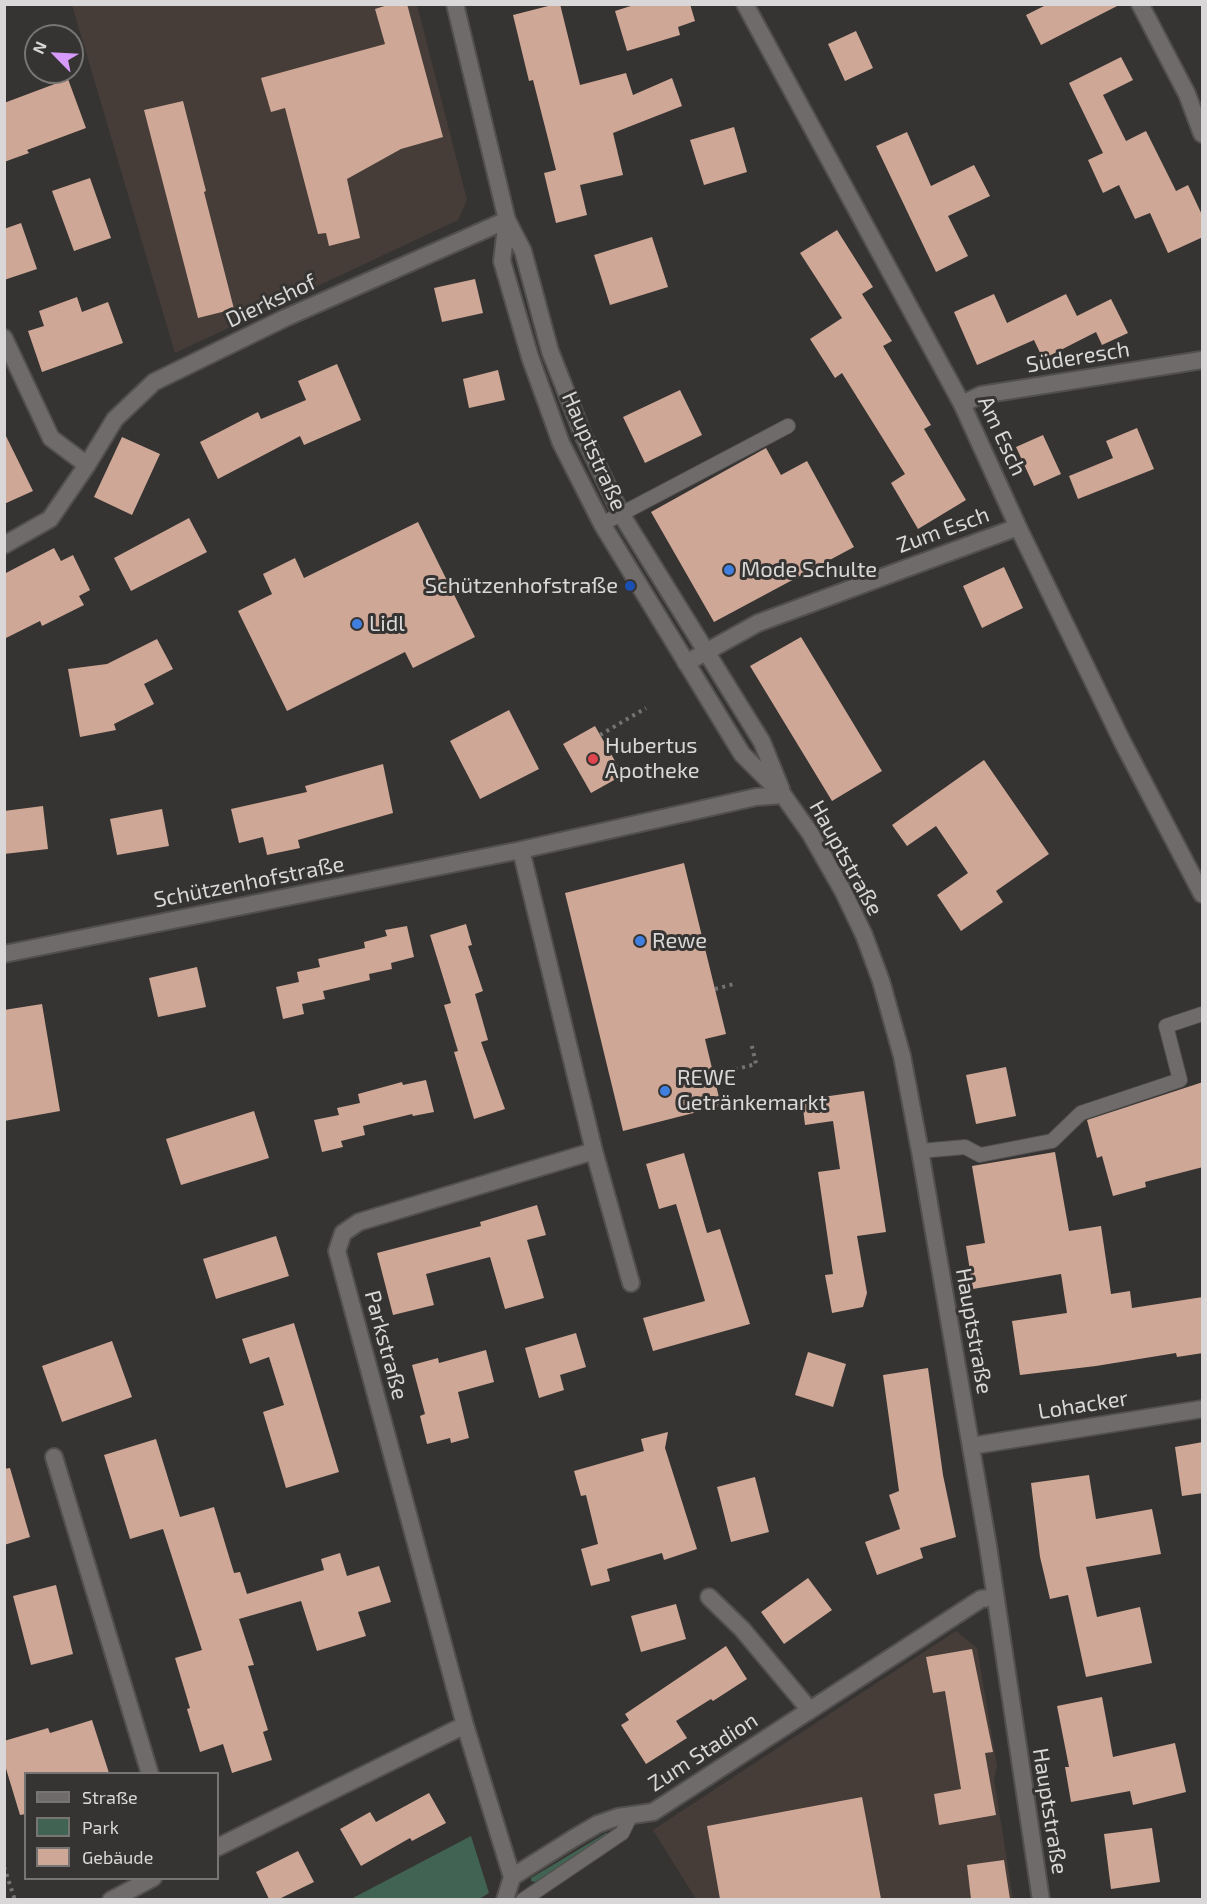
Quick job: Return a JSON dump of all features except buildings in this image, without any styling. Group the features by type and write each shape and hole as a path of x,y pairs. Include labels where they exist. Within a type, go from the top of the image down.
{"street":[{"name":"Hauptstraße","path":"455,4 507,220 523,250 554,362 583,435 621,514 762,742 783,795"},
{"name":"Am Esch","path":"745,4 962,404 1018,527 1123,743 1203,894"},
{"path":"1140,4 1187,94 1203,134"},
{"name":"Hauptstraße","path":"507,220 502,261 530,357 561,443 602,525 742,754 783,795 810,833 843,891 874,963 902,1056 920,1151 971,1446 1041,1899"},
{"name":"Dierkshof","path":"4,545 50,519 115,419 154,382 285,318 507,220"},
{"path":"4,338 51,438 87,465"},
{"name":"Süderesch","path":"962,404 981,395 1203,360"},
{"name":"Zum Esch","path":"686,663 758,623 1018,527"},
{"name":"Schützenhofstraße","path":"4,954 521,850 756,797 783,795"},
{"path":"521,850 594,1151 631,1282"},
{"name":"Parkstraße","path":"512,1877 465,1725 337,1251 343,1233 359,1222 594,1151"},
{"name":"Lohacker","path":"971,1446 1203,1408"},
{"path":"54,1458 150,1772"},
{"path":"709,1597 742,1629 809,1709"},
{"name":"Zum Stadion","path":"512,1877 598,1824 618,1817 652,1812 981,1599 995,1597"},
{"path":"219,1846 465,1725"},
{"path":"505,1899 512,1877"},
{"path":"111,1899 149,1880"}],"lane":[{"path":"602,525 788,426"},
{"path":"920,1151 965,1147 980,1155 1052,1142 1082,1113 1180,1080 1166,1026 1203,1014"},
{"path":"523,1899 622,1833 631,1815"}],"path":[{"path":"600,735 646,708"},
{"path":"715,989 734,984"},
{"path":"713,1075 756,1064 751,1042"},
{"path":"4,1867 15,1899"}],"shaded area":[{"path":"72,5 417,5 467,200 458,220 175,353 84,46 84,24 78,24"},
{"path":"956,1631 977,1648 997,1766 994,1779 1013,1899 696,1899 653,1830"}],"green space":[{"path":"606,1833 611,1834 535,1882 531,1881 531,1878"},
{"path":"471,1836 489,1893 479,1899 351,1899"}],"place":[{"name":"Mode Schulte","path":"729,570"},
{"name":"Schützenhofstraße","path":"630,586"},
{"name":"Lidl","path":"357,624"},
{"name":"Hubertus Apotheke","path":"593,759"},
{"name":"Rewe","path":"640,941"},
{"name":"REWE Getränkemarkt","path":"665,1091"}]}
